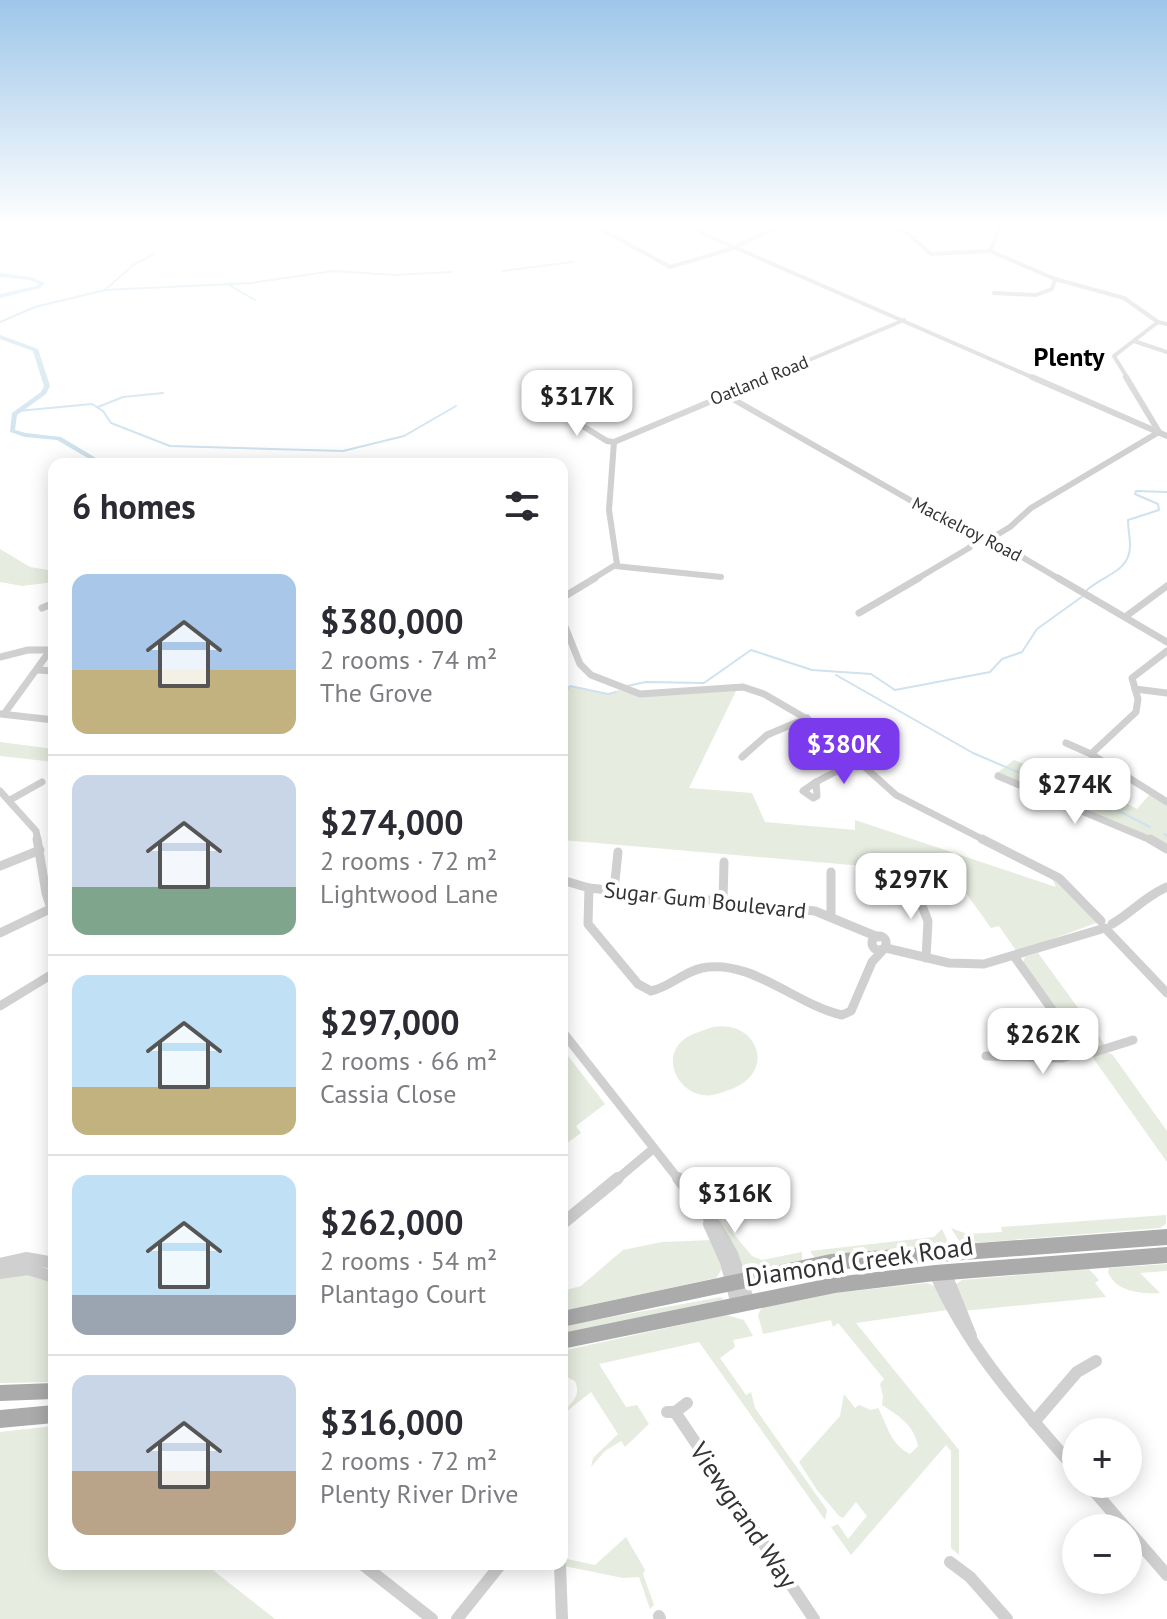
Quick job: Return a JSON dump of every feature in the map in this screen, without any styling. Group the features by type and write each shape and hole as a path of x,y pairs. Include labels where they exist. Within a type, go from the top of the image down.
{"main road":[{"name":"Diamond Creek Road","path":"568,1318 831,1262 1167,1237"},
{"path":"934,1255 940,1273"},
{"name":"Diamond Creek Road","path":"568,1340 823,1287 940,1273 1167,1255"},
{"path":"0,1393 48,1391"},
{"path":"0,1419 48,1415"}],"street":[{"path":"855,299 1167,436"},
{"path":"1125,299 1158,322 1167,324"},
{"name":"Oatland Road","path":"614,442 904,320"},
{"path":"1158,322 1114,356 1159,432"},
{"path":"1134,341 1167,352"},
{"name":"Mackelroy Road","path":"724,394 978,537 990,539 1167,642"},
{"path":"545,403 607,441 614,442 609,510 618,558 615,566"},
{"path":"990,539 1010,527 1031,508 1159,432"},
{"path":"859,613 969,548 978,537"},
{"path":"568,594 615,566 721,577"},
{"path":"1125,617 1167,586"},
{"path":"42,608 48,606"},
{"path":"568,633 584,670 628,692 646,694 746,688 764,694 807,718 896,795 1055,876 1106,924 1167,993"},
{"path":"0,657 24,650 48,648"},
{"path":"1091,754 1134,716 1138,704 1134,676 1167,651"},
{"path":"2,714 48,653"},
{"path":"38,670 48,671"},
{"path":"1135,689 1167,693"},
{"path":"2,714 48,719"},
{"path":"742,757 767,735 807,718"},
{"path":"1066,743 1091,754 1167,802"},
{"path":"816,782 856,761"},
{"path":"998,776 1147,837 1167,849"},
{"path":"10,800 42,782"},
{"path":"0,791 36,831 48,878"},
{"path":"0,866 40,850"},
{"path":"614,890 618,852"},
{"path":"723,901 724,862"},
{"path":"831,872 831,915"},
{"path":"912,881 928,921 926,958"},
{"name":"Sugar Gum Boulevard","path":"568,882 589,888 802,909 831,915 879,943 926,958 973,965 1081,935 1134,911 1155,892 1167,887"},
{"path":"589,888 588,924 638,984 647,990 658,990 695,969 729,968 842,1015 853,1008 879,943"},
{"path":"0,933 48,915"},
{"path":"1014,956 1072,1038 1077,1050"},
{"path":"0,1006 48,977"},
{"path":"568,1039 698,1207 720,1245 743,1303"},
{"path":"1077,1050 1095,1052 1133,1040"},
{"path":"986,1056 1062,1058 1073,1055 1077,1050"},
{"path":"568,1219 653,1149"},
{"path":"0,1264 26,1258 48,1262"},
{"path":"0,1273 28,1269 48,1275"},
{"path":"940,1273 961,1322 980,1355 1062,1454"},
{"path":"1034,1422 1077,1372 1096,1361"},
{"name":"Viewgrand Way","path":"687,1403 671,1412 814,1619"},
{"path":"1100,1498 1114,1514"},
{"path":"1142,1546 1167,1575"},
{"path":"950,1562 970,1577 1007,1619"},
{"path":"370,1570 432,1619"},
{"path":"457,1619 496,1570"},
{"path":"560,1570 562,1619"}],"shaded area":[{"path":"0,549 30,567 48,570 48,583 22,586 0,582"},
{"path":"570,686 608,694 619,690 641,696 737,689 689,788 752,793 765,822 855,830 855,820 1056,887 1051,876 1096,923 1017,952 999,926 991,928 963,889 945,880 944,873 568,841"},
{"path":"0,742 48,748 48,761 0,756"},
{"path":"1014,760 1104,795 1107,793 1137,809 1150,794 1167,804 1167,848 997,773"},
{"path":"1038,953 1105,1045 1093,1049 1081,1046 1023,964 1025,957"},
{"path":"713,1027 741,1031 750,1038 758,1059 746,1081 721,1093 702,1095 680,1082 673,1059 683,1040"},
{"path":"1112,1054 1167,1131 1167,1162 1091,1055"},
{"path":"568,1056 605,1104 576,1126 581,1133 568,1143"},
{"path":"717,1214 752,1256 762,1260 802,1252 802,1260 749,1271 742,1269 714,1217"},
{"path":"1166,1215 1166,1224 1160,1228 961,1244 951,1228 967,1234 1002,1232 1001,1227"},
{"path":"942,1229 947,1240 945,1245 866,1252 864,1247 853,1248 854,1253 815,1258 810,1251 934,1237"},
{"path":"713,1240 722,1269 716,1278 568,1310 568,1289 581,1286 623,1250 662,1242"},
{"path":"1167,1264 1167,1271 1140,1273 1160,1293 1123,1288 1108,1272 1109,1268"},
{"path":"1089,1269 1099,1280 1095,1283 1106,1297 963,1311 955,1285 962,1280"},
{"path":"29,1273 48,1281 48,1382 0,1383 0,1277"},
{"path":"927,1283 936,1287 947,1310 856,1323 959,1450 959,1555 951,1548 951,1451 946,1445 851,1555 831,1527 838,1524 848,1539 867,1516 856,1502 843,1518 839,1516 799,1462 840,1416 844,1394 855,1408 859,1405 871,1410 878,1408 894,1440 910,1454 918,1446 916,1438 904,1421 882,1405 880,1384 884,1379 838,1323 833,1327 831,1320 763,1334 758,1315 762,1307 826,1294"},
{"path":"721,1297 724,1300 568,1335 568,1325"},
{"path":"726,1315 744,1320 753,1336 733,1340 735,1347 720,1358 746,1395 751,1392 755,1408 827,1510 825,1520 699,1342 599,1364 626,1407 637,1405 649,1424 625,1447 621,1441 605,1451 591,1467 593,1458 618,1434 591,1392 568,1410 577,1387 575,1381 568,1378 568,1350"},
{"path":"48,1427 48,1570 213,1570 275,1619 0,1619 0,1432"},
{"path":"626,1537 645,1570 643,1574 654,1605 650,1609 639,1577 623,1578 568,1567 568,1559 595,1565"}],"waterway":[{"path":"0,322 35,307 70,299"},
{"path":"0,337 36,350 47,386 44,393 14,414 12,431 59,438 93,458"},
{"path":"98,407 123,397 163,393"},
{"path":"18,411 92,404 103,411 111,423 170,446 343,451 404,436 456,406"},
{"path":"1087,590 1126,562 1130,546 1128,520 1159,510 1158,504 1135,494 1136,491 1167,492"},
{"path":"627,686 646,682 704,683 751,650 812,670 871,674 895,690 990,672 1002,659 1022,652 1037,629 1083,596"},
{"path":"836,675 973,753 1015,771 1053,780 1074,794 1105,804 1150,827"},
{"path":"568,688 570,686 608,694 616,692"}],"district":[{"name":"Plenty","path":"1069,356"}]}
